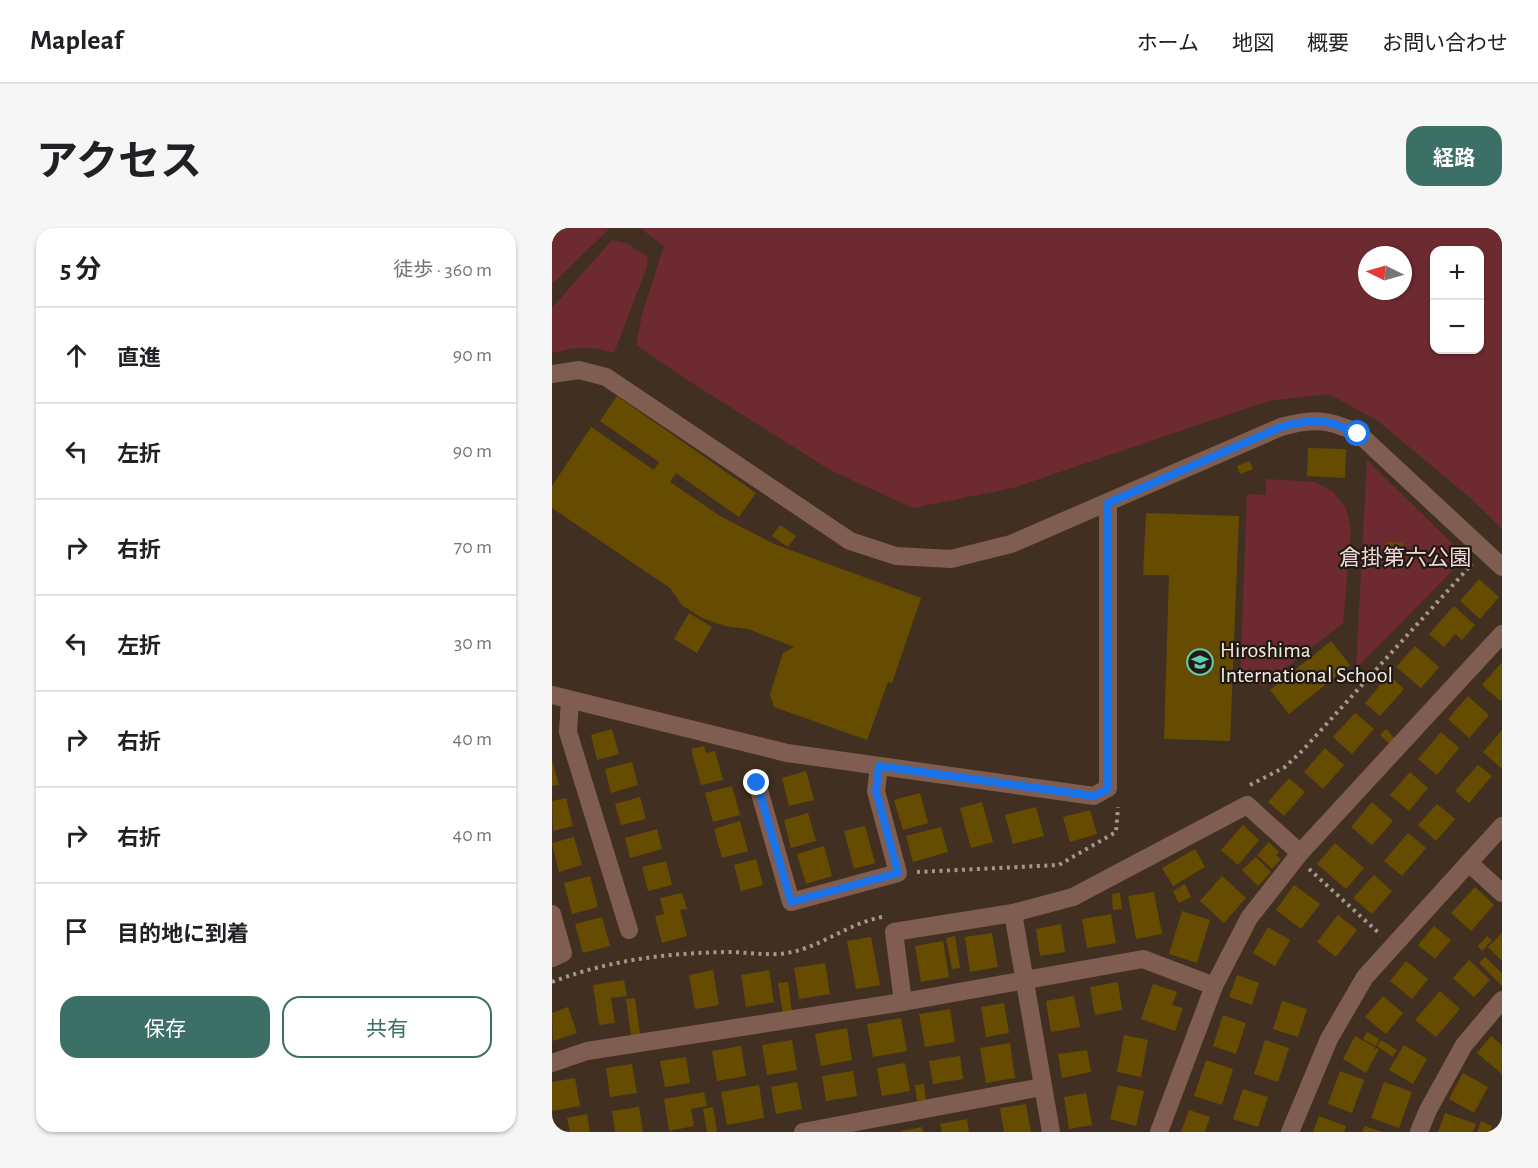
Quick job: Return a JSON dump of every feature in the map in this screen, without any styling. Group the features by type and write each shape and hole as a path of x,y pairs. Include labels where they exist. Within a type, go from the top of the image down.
{"street":[{"path":"552,374 579,370 606,377 850,541 896,556 951,559 1011,544 1281,427 1302,421 1322,420 1339,424 1358,434 1502,567"},
{"path":"629,930 568,732 561,697 787,753 1094,796 1108,789 1108,503"},
{"path":"1159,1132 1214,986 1249,918 1298,855 1502,634"},
{"path":"757,783 791,902 898,873 876,791 879,766"},
{"path":"903,1002 894,932 1013,913 1073,897 1247,805 1298,855"},
{"path":"1290,1132 1329,1039 1365,977 1502,826"},
{"path":"1468,863 1502,893"},
{"path":"1013,913 1051,1132"},
{"path":"552,914 564,953 552,958"},
{"path":"552,1063 587,1052 903,1002 1143,959 1214,986"},
{"path":"1419,1132 1428,1110 1464,1045 1502,1000"},
{"path":"803,1132 1042,1087"}],"path":[{"path":"1244,788 1285,767 1302,751 1476,560"},
{"path":"898,873 1059,865 1116,832 1118,807"},
{"path":"1298,855 1383,937"},
{"path":"552,982 583,970 632,959 728,952 778,954 807,949 840,931 883,917"}],"green space":[{"path":"552,228 610,228 552,284"},
{"path":"640,228 1502,228 1502,529 1468,496 1378,421 1329,394 1268,401 1013,488 913,508 832,471 636,345 643,311 664,246"},
{"path":"612,240 628,244 648,257 646,269 614,353 583,348 552,353 552,308"},
{"name":"倉掛第六公園","path":"1367,460 1466,557 1356,668"},
{"path":"1266,479 1314,482 1332,491 1346,508 1351,530 1343,623 1264,685 1240,683 1247,494 1266,495"}],"building":[{"path":"617,396 756,493 739,517 676,473 670,482 720,516 774,544 921,598 892,683 888,682 867,740 774,707 770,694 783,653 794,647 748,629 725,626 702,618 682,605 670,588 552,508 552,486 591,427 654,470 659,462 600,421"},
{"path":"1308,448 1346,449 1345,478 1307,476"},
{"path":"1249,461 1253,469 1240,474 1237,466"},
{"path":"1146,513 1239,516 1230,741 1164,739 1169,575 1143,575"},
{"path":"780,525 796,536 788,547 772,536"},
{"path":"1387,542 1403,543 1402,552 1386,550"},
{"path":"1479,579 1499,597 1480,619 1460,601"},
{"path":"1454,606 1475,625 1462,640 1455,634 1444,647 1429,634"},
{"path":"689,613 712,627 697,653 674,639"},
{"path":"1331,641 1350,665 1289,714 1270,690"},
{"path":"1415,646 1439,667 1421,688 1396,667"},
{"path":"1502,662 1502,699 1500,701 1482,685"},
{"path":"1389,675 1404,689 1380,716 1365,703"},
{"path":"1468,696 1489,715 1469,738 1448,719"},
{"path":"1355,713 1374,729 1352,754 1333,737"},
{"path":"612,729 619,754 597,760 591,735"},
{"path":"1386,729 1396,740 1391,745 1380,735"},
{"path":"1502,730 1502,769 1483,752"},
{"path":"1441,732 1459,748 1437,775 1418,759"},
{"path":"704,746 706,753 715,751 723,780 701,785 691,749"},
{"path":"1325,748 1344,765 1323,789 1304,772"},
{"path":"552,760 559,785 552,786"},
{"path":"632,762 638,785 611,793 605,769"},
{"path":"1478,765 1492,776 1469,803 1455,791"},
{"path":"806,771 814,800 789,806 782,778"},
{"path":"1410,772 1428,788 1409,811 1390,795"},
{"path":"1289,778 1305,792 1284,816 1268,802"},
{"path":"732,786 740,815 713,822 705,793"},
{"path":"920,793 928,823 903,830 894,800"},
{"path":"640,797 646,819 621,825 615,804"},
{"path":"566,798 573,826 553,831 552,801"},
{"path":"982,802 993,842 971,848 960,808"},
{"path":"1372,802 1393,821 1372,845 1351,827"},
{"path":"1437,804 1455,819 1436,841 1418,825"},
{"path":"1036,807 1044,836 1013,844 1005,815"},
{"path":"1090,810 1097,834 1070,842 1063,817"},
{"path":"808,813 816,841 791,848 784,820"},
{"path":"740,821 748,851 722,858 714,829"},
{"path":"1243,825 1259,840 1238,865 1221,850"},
{"path":"865,826 875,863 854,869 844,831"},
{"path":"941,827 948,852 913,862 906,836"},
{"path":"657,829 662,849 630,858 625,838"},
{"path":"1408,833 1426,848 1402,876 1384,861"},
{"path":"574,837 582,865 559,872 552,843"},
{"path":"1269,842 1279,852 1276,855 1281,859 1272,869 1257,855"},
{"path":"1335,843 1364,868 1346,889 1317,864"},
{"path":"824,846 832,876 806,884 797,854"},
{"path":"1195,849 1205,867 1173,886 1162,868"},
{"path":"1256,857 1271,872 1258,886 1242,870"},
{"path":"756,859 763,885 741,891 734,865"},
{"path":"666,861 672,885 648,891 642,867"},
{"path":"1374,875 1392,891 1372,914 1353,898"},
{"path":"590,876 598,907 572,914 564,883"},
{"path":"1222,876 1246,898 1224,923 1200,901"},
{"path":"1185,884 1191,897 1179,903 1173,891"},
{"path":"1294,885 1320,904 1301,929 1276,910"},
{"path":"1475,887 1494,905 1471,931 1451,913"},
{"path":"1154,892 1162,934 1136,939 1128,896"},
{"path":"682,893 687,909 680,910 687,936 662,943 655,916 664,914 660,898"},
{"path":"1120,893 1122,909 1113,910 1112,894"},
{"path":"1182,911 1210,920 1197,963 1169,954"},
{"path":"1111,914 1116,943 1087,948 1082,919"},
{"path":"1338,915 1357,930 1336,957 1317,942"},
{"path":"602,917 610,946 583,953 575,924"},
{"path":"1061,924 1065,952 1040,956 1036,929"},
{"path":"1434,926 1451,940 1435,959 1418,945"},
{"path":"1268,927 1290,940 1275,966 1253,953"},
{"path":"992,933 998,967 970,972 965,937"},
{"path":"1502,933 1502,961 1488,947"},
{"path":"955,936 960,968 952,969 946,938"},
{"path":"1487,936 1492,940 1482,951 1478,946"},
{"path":"871,937 880,985 856,989 847,941"},
{"path":"943,941 949,977 921,982 915,946"},
{"path":"1485,957 1502,973 1502,986 1479,963"},
{"path":"1469,960 1490,980 1474,997 1453,978"},
{"path":"1406,961 1428,979 1412,999 1390,981"},
{"path":"825,963 830,994 799,999 794,968"},
{"path":"713,970 719,1005 695,1009 689,975"},
{"path":"769,970 774,1002 746,1007 741,975"},
{"path":"1237,975 1259,983 1252,1005 1229,997"},
{"path":"624,980 627,996 611,998 615,1023 599,1025 593,985"},
{"path":"788,982 792,1013 783,1014 778,983"},
{"path":"1118,982 1122,1010 1095,1015 1090,987"},
{"path":"1153,984 1177,992 1172,1005 1183,1008 1175,1031 1141,1019"},
{"path":"1440,991 1460,1009 1436,1037 1415,1020"},
{"path":"1074,996 1080,1027 1051,1032 1046,1001"},
{"path":"1383,996 1403,1013 1386,1034 1365,1017"},
{"path":"635,998 640,1034 631,1036 626,999"},
{"path":"1282,1001 1307,1009 1298,1037 1273,1029"},
{"path":"1004,1003 1009,1033 986,1037 981,1007"},
{"path":"568,1007 577,1033 553,1041 552,1013"},
{"path":"950,1009 955,1042 925,1047 919,1014"},
{"path":"1223,1015 1246,1023 1236,1054 1213,1046"},
{"path":"901,1018 907,1051 873,1057 867,1024"},
{"path":"847,1028 852,1060 821,1066 815,1034"},
{"path":"1367,1032 1379,1039 1376,1046 1363,1039"},
{"path":"1124,1035 1148,1040 1141,1077 1117,1072"},
{"path":"1355,1036 1375,1047 1374,1051 1376,1048 1379,1049 1366,1073 1343,1059"},
{"path":"1491,1036 1502,1045 1502,1074 1477,1053"},
{"path":"792,1040 797,1070 767,1075 762,1045"},
{"path":"1265,1040 1289,1048 1278,1082 1254,1074"},
{"path":"1381,1040 1397,1050 1393,1057 1377,1046"},
{"path":"1010,1043 1015,1078 986,1083 980,1048"},
{"path":"1404,1045 1427,1059 1413,1084 1389,1070"},
{"path":"741,1046 746,1076 717,1081 712,1051"},
{"path":"1087,1050 1091,1072 1062,1078 1058,1054"},
{"path":"960,1056 963,1079 933,1084 929,1061"},
{"path":"686,1057 690,1083 665,1087 660,1061"},
{"path":"1206,1060 1233,1069 1222,1105 1194,1096"},
{"path":"905,1063 910,1091 882,1096 877,1068"},
{"path":"632,1064 637,1093 610,1097 606,1068"},
{"path":"853,1071 857,1096 826,1101 822,1076"},
{"path":"1340,1071 1364,1080 1352,1113 1328,1104"},
{"path":"1463,1073 1488,1087 1474,1113 1449,1099"},
{"path":"575,1078 580,1106 552,1111 552,1082"},
{"path":"797,1082 802,1109 776,1114 771,1087"},
{"path":"1384,1082 1412,1092 1399,1128 1371,1118"},
{"path":"924,1084 926,1100 917,1101 915,1085"},
{"path":"759,1085 764,1118 727,1125 721,1092"},
{"path":"1118,1085 1144,1091 1136,1126 1110,1119"},
{"path":"1243,1089 1268,1097 1258,1127 1233,1119"},
{"path":"704,1092 707,1106 691,1109 694,1126 669,1131 664,1099"},
{"path":"1086,1093 1092,1125 1069,1129 1064,1097"},
{"path":"1026,1104 1031,1132 1004,1132 1000,1108"},
{"path":"639,1107 643,1132 615,1132 612,1111"},
{"path":"713,1107 717,1132 707,1132 703,1109"},
{"path":"1189,1110 1210,1117 1205,1132 1181,1132"},
{"path":"1445,1113 1476,1124 1473,1132 1438,1132"},
{"path":"587,1114 590,1132 570,1132 567,1118"},
{"path":"1319,1116 1346,1126 1344,1132 1313,1132"},
{"path":"967,1119 969,1132 942,1132 940,1124"},
{"path":"1481,1121 1492,1126 1490,1132 1477,1132"},
{"path":"1365,1126 1382,1132 1362,1132"},
{"path":"922,1127 923,1132 901,1132 901,1131"}],"place":[{"name":"Hiroshima International School","path":"1200,662"}],"route":[{"path":"757,783 791,902 898,873 876,791 879,766 1094,796 1108,789 1108,503 1281,427 1302,421 1322,420 1339,424 1358,434"}]}
